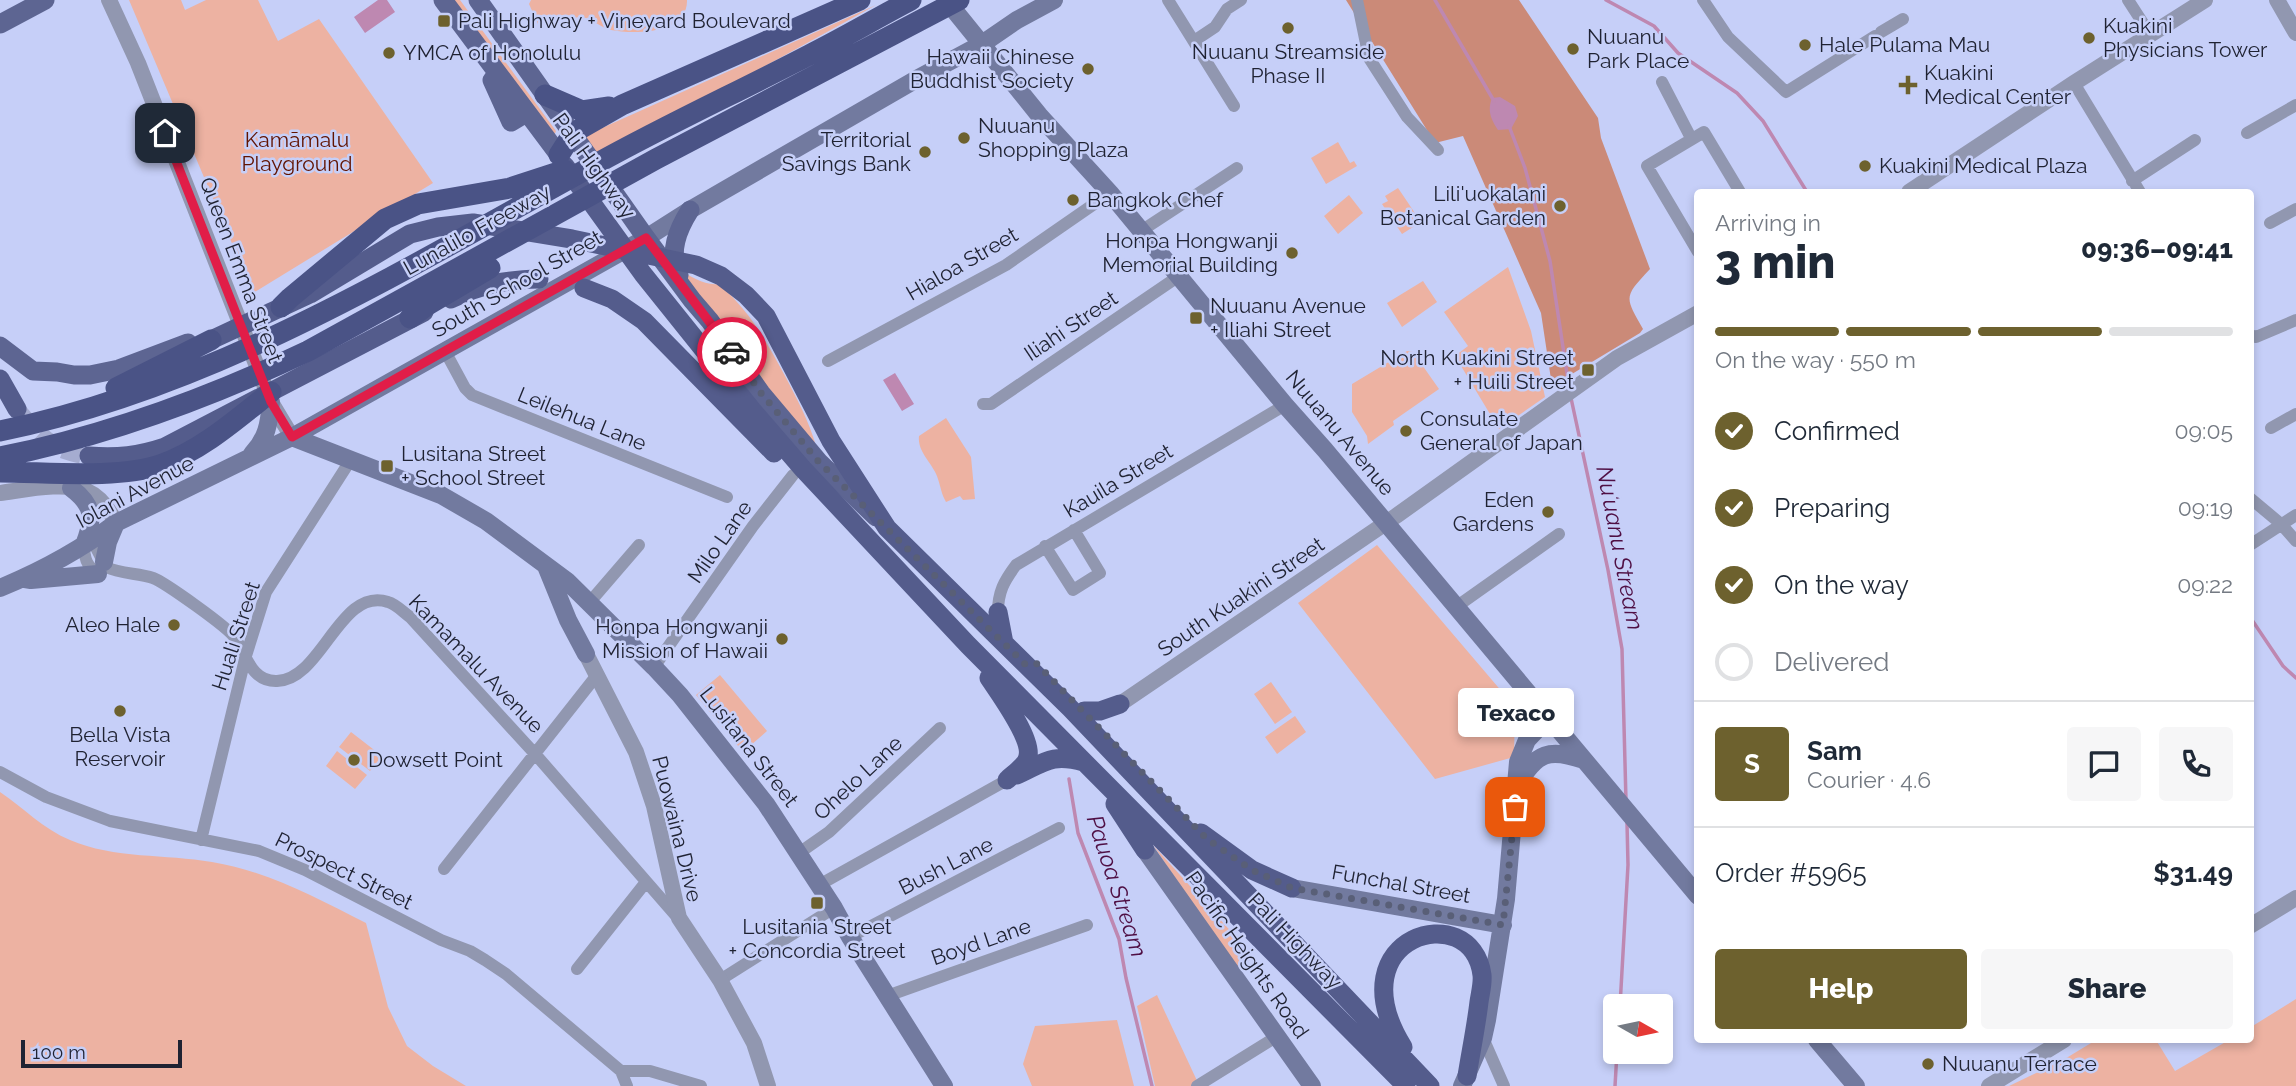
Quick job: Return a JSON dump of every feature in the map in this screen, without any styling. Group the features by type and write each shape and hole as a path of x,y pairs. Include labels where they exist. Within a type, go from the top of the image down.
{"highway":[{"path":"561,160 573,133 622,105 860,0"},
{"name":"Lunalilo Freeway","path":"0,430 43,420 170,381 269,339 385,280 617,152 911,0"},
{"name":"Lunalilo Freeway","path":"0,457 79,437 161,411 278,365 344,332 743,113 959,0"},
{"path":"545,95 582,111 622,105"},
{"path":"410,318 640,179 743,113"},
{"path":"281,307 385,219 418,204 510,188 617,152"},
{"name":"Pali Highway","path":"561,160 643,274 752,410 887,559 1103,781 1419,1082"},
{"path":"43,420 99,397 310,294 410,234 473,223 572,239 696,265 721,276 746,295 766,316 831,441 887,528"},
{"path":"89,456 138,456 165,447 271,397 410,318 470,290 506,280 539,279"},
{"path":"584,288 612,299 645,321 793,475 887,559"},
{"path":"0,379 16,409"},
{"path":"0,472 129,472 157,466 200,445 271,397"},
{"name":"Pali Highway","path":"887,528 1111,751 1419,1082"},
{"path":"998,612 1004,643"},
{"path":"968,645 1026,740 1028,756 1007,780"},
{"path":"1025,664 1036,663 1207,839 1252,870 1292,888"},
{"path":"1084,711 1100,711 1120,704"},
{"path":"1110,738 1112,718 1120,704"},
{"path":"1007,780 1053,758 1084,762"},
{"path":"1103,781 1120,813 1145,850"},
{"path":"1419,1082 1385,1012 1384,984 1392,960 1405,944 1419,936 1437,934 1465,944 1474,953 1483,977 1464,1081"}],"main road":[{"path":"0,23 45,0"},
{"name":"Pali Highway","path":"443,0 561,160"},
{"name":"Pali Highway","path":"478,0 641,231 761,393 819,462 887,528"},
{"name":"Nuuanu Avenue","path":"946,0 1039,115 1110,193 1285,405 1694,889"},
{"name":"South School Street","path":"292,437 626,248 641,231 690,210 982,44 1054,0"},
{"path":"690,210 679,229 674,250 677,269 692,300"},
{"path":"0,331 22,354 57,372"},
{"path":"0,346 33,371 90,375 119,369 187,344 211,340"},
{"path":"249,457 275,424 271,397"},
{"name":"Iolani Avenue","path":"0,588 88,543 116,523 292,437"},
{"name":"Lusitana Street","path":"292,437 441,495 486,521 567,581 654,667 737,765 766,804 944,1086"},
{"path":"71,488 86,502 91,512 88,543"},
{"path":"22,579 31,580 101,568 116,523"},
{"path":"546,566 568,620 586,654"},
{"path":"586,654 581,629 583,620 592,607"},
{"path":"1464,1081 1483,1038 1503,925 1517,768 1527,740 1552,723"},
{"path":"1517,787 1530,765 1546,755 1566,754 1584,760"},
{"name":"Pacific Heights Road","path":"1145,850 1312,1086"},
{"name":"Funchal Street","path":"1292,888 1503,925"},
{"path":"1820,1043 1856,1086"}],"street":[{"name":"Queen Emma Street","path":"109,0 138,63 271,397"},
{"path":"1168,0 1234,106"},
{"path":"1194,41 1216,27 1227,9 1241,0"},
{"path":"1357,0 1369,58 1407,117 1438,150"},
{"path":"1703,0 1728,37 1786,93 1903,19"},
{"path":"2128,0 2150,34"},
{"path":"1914,189 2205,0"},
{"path":"2277,0 2296,33"},
{"path":"1662,82 1691,138"},
{"path":"2074,83 2138,189"},
{"path":"2248,133 2296,105"},
{"path":"1694,245 1647,166 1704,132 1738,189"},
{"path":"2132,181 2195,140"},
{"path":"1142,231 1237,168"},
{"name":"Hialoa Street","path":"828,361 1006,265 1110,193"},
{"path":"2270,223 2296,209"},
{"name":"Iliahi Street","path":"983,404 991,404 1179,276"},
{"name":"South Kuakini Street","path":"1120,704 1385,524 1617,358 1694,315"},
{"path":"2254,336 2296,320"},
{"name":"Leilehua Lane","path":"445,351 472,395 727,497"},
{"name":"Kauila Street","path":"998,612 998,596 1004,581 1016,565 1285,405"},
{"path":"2271,428 2296,414"},
{"path":"275,424 292,437"},
{"name":"Huali Street","path":"201,840 245,659 266,592 350,461"},
{"name":"Milo Lane","path":"654,667 753,526 793,475"},
{"path":"0,493 53,487 85,490 106,506 116,523"},
{"path":"2254,501 2296,541"},
{"path":"2254,542 2296,515"},
{"path":"1045,547 1073,590 1100,573 1074,530"},
{"path":"1456,607 1559,534"},
{"path":"88,543 84,556 89,566 101,568"},
{"path":"592,607 639,545"},
{"name":"Kamamalu Avenue","path":"101,568 155,579 234,636 245,659 260,677 276,681 300,672 360,604 368,601 388,602 410,617 679,918"},
{"name":"Puowaina Drive","path":"586,654 636,752 654,806 679,918 720,980 754,1043 768,1086"},
{"path":"444,869 597,676"},
{"name":"Ohelo Lane","path":"799,853 829,832 940,728"},
{"name":"Prospect Street","path":"0,772 46,797 110,821 259,851 305,870 441,940 470,951 506,974 621,1071 627,1086"},
{"path":"819,885 1007,780"},
{"name":"Bush Lane","path":"850,937 1059,828"},
{"path":"577,969 646,882"},
{"path":"2254,924 2296,898"},
{"path":"720,980 834,908"},
{"name":"Boyd Lane","path":"887,996 1087,925"},
{"path":"1197,1086 1276,1037"},
{"path":"1483,1038 1504,1086"},
{"path":"1989,1086 2059,1043"},
{"path":"621,1071 650,1071 701,1086"}],"green space":[{"name":"Kamāmalu Playground","path":"129,0 181,0 185,10 206,0 258,0 278,41 319,19 433,183 253,293"},
{"path":"450,0 460,0 556,131 551,143"},
{"path":"531,0 687,0 685,11 670,25 646,31 621,32 581,17 555,24 538,24 529,4"},
{"path":"876,5 714,94 591,155 582,137"},
{"path":"1338,142 1350,163 1354,161 1357,166 1326,184 1311,158"},
{"path":"1398,188 1421,222 1402,234 1382,204 1388,201 1385,196"},
{"path":"1349,195 1363,213 1338,234 1324,216"},
{"path":"1508,267 1531,331 1545,397 1499,429 1455,356 1468,346 1444,312"},
{"path":"679,270 703,282 718,284 748,315 764,338 789,385 816,446 807,439"},
{"path":"1423,281 1437,302 1402,327 1387,303"},
{"path":"1407,351 1413,352 1439,389 1393,421 1394,425 1368,444 1367,436 1352,412 1352,384"},
{"path":"946,418 971,457 975,499 963,500 960,496 946,502 936,474 921,448 919,436"},
{"path":"1377,545 1515,707 1514,757 1435,779 1298,603"},
{"path":"720,675 767,731 743,752 696,695"},
{"path":"1271,682 1292,712 1275,724 1254,694"},
{"path":"1295,716 1306,732 1277,754 1265,737"},
{"path":"351,732 382,756 370,771 339,747"},
{"path":"337,751 367,775 355,789 326,766"},
{"path":"0,792 51,830 70,840 122,853 233,866 291,887 366,923 388,1007 407,1046 466,1086 0,1086"},
{"path":"1153,845 1254,957 1237,970"},
{"path":"1157,995 1199,1085 1197,1086 1155,1086 1137,1006"},
{"path":"2296,999 2296,1086 2009,1086 2091,1043 2158,1043 2175,1071 2224,1043 2254,1043 2254,1025"},
{"path":"1117,1020 1134,1086 1032,1086 1023,1064 1035,1026"}],"shaded area":[{"path":"378,0 387,0 395,12 365,33 354,17"},
{"name":"Lili'uokalani Botanical Garden","path":"1346,0 1519,0 1598,118 1601,138 1650,269 1635,286 1630,297 1632,310 1643,329 1640,333 1552,386 1541,313 1463,136 1435,143"},
{"path":"1500,97 1515,106 1518,116 1511,129 1498,130 1492,118 1492,98"},
{"path":"895,373 914,404 902,411 883,380"}],"waterway":[{"name":"Nuʻuanu Stream","path":"1435,0 1494,101"},
{"path":"1606,0 1654,26 1678,53 1737,93 1763,121 1805,189"},
{"name":"Nuʻuanu Stream","path":"1509,126 1525,168 1550,261 1569,387"},
{"name":"Nuʻuanu Stream","path":"1571,398 1622,649 1626,801"},
{"path":"2254,623 2283,666 2296,678"},
{"name":"Pauoa Stream","path":"1069,779 1078,833 1119,939 1152,1086"},
{"name":"Nuʻuanu Stream","path":"1621,994 1628,865 1627,823"},
{"name":"Nuʻuanu Stream","path":"1615,1086 1616,1064"}],"tunnel":[{"path":"19,413 35,431 57,447 89,456"}],"way so far":[{"path":"732,352 761,393 819,462 1025,664 1036,663 1207,839 1252,870 1292,888 1503,925 1515,807"}],"place":[{"name":"Pali Highway + Vineyard Boulevard","path":"444,21"},
{"name":"Nuuanu Streamside Phase II","path":"1288,28"},
{"name":"Kuakini Physicians Tower","path":"2089,38"},
{"name":"Hale Pulama Mau","path":"1805,45"},
{"name":"Nuuanu Park Place","path":"1573,49"},
{"name":"YMCA of Honolulu","path":"389,53"},
{"name":"Hawaii Chinese Buddhist Society","path":"1088,69"},
{"name":"Kuakini Medical Center","path":"1908,85"},
{"name":"Nuuanu Shopping Plaza","path":"964,138"},
{"name":"Territorial Savings Bank","path":"925,152"},
{"name":"Kuakini Medical Plaza","path":"1865,166"},
{"name":"Bangkok Chef","path":"1073,200"},
{"name":"Lili'uokalani Botanical Garden","path":"1560,206"},
{"name":"Honpa Hongwanji Memorial Building","path":"1292,253"},
{"name":"Nuuanu Avenue + Iliahi Street","path":"1196,318"},
{"name":"North Kuakini Street + Huili Street","path":"1588,370"},
{"name":"Consulate General of Japan","path":"1406,431"},
{"name":"Lusitana Street + School Street","path":"387,466"},
{"name":"Eden Gardens","path":"1548,512"},
{"name":"Aleo Hale","path":"174,625"},
{"name":"Honpa Hongwanji Mission of Hawaii","path":"782,639"},
{"name":"Bella Vista Reservoir","path":"120,711"},
{"name":"Dowsett Point","path":"354,760"},
{"name":"Texaco","path":"1515,807"},
{"name":"Lusitania Street + Concordia Street","path":"817,903"},
{"name":"Nuuanu Terrace","path":"1928,1064"}],"route":[{"path":"165,133 271,402 292,437 646,238 732,352"}]}
